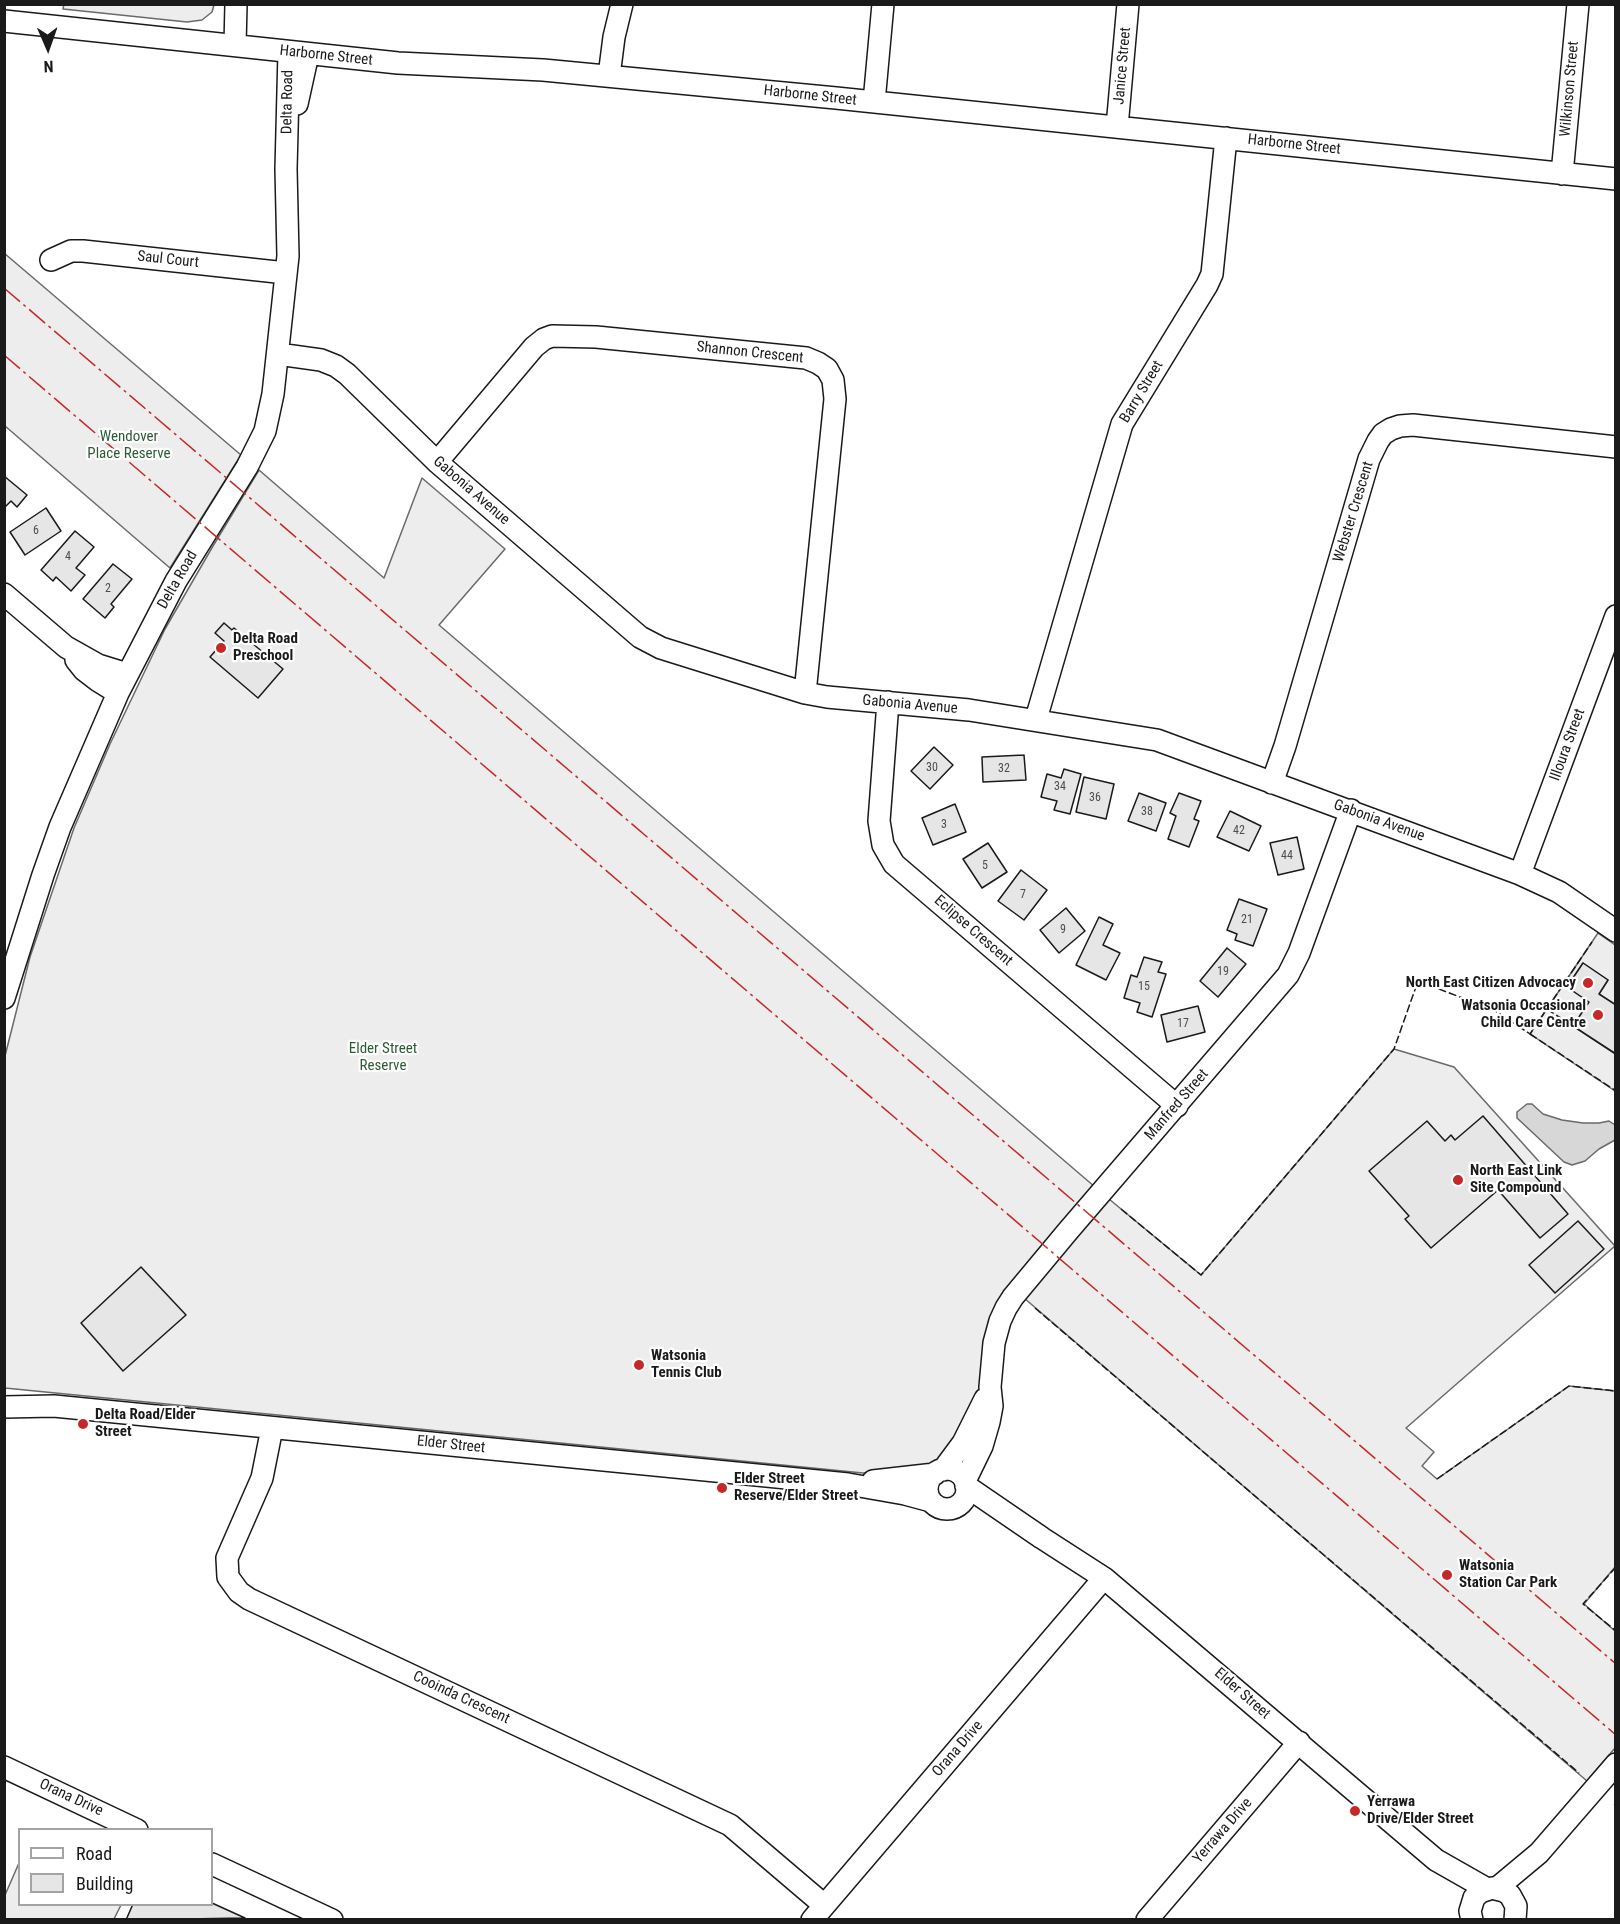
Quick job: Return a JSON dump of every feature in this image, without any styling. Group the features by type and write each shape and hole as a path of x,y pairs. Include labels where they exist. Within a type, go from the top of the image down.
{"street":[{"path":"227,4 227,44"},
{"path":"227,44 236,4"},
{"path":"609,76 615,31 622,4"},
{"path":"874,102 883,4"},
{"name":"Janice Street","path":"1117,127 1128,4"},
{"name":"Wilkinson Street","path":"1562,174 1578,4"},
{"name":"Harborne Street","path":"4,21 398,63 543,70 609,76 1616,179"},
{"name":"Delta Road","path":"4,998 60,827 123,683 156,617 256,451 270,414 289,241 286,189 287,152 298,53"},
{"name":"Barry Street","path":"1036,719 1122,424 1212,274 1226,138"},
{"name":"Saul Court","path":"51,260 71,251 83,251 286,273"},
{"name":"Shannon Crescent","path":"436,462 534,347 552,336 596,337 806,358 818,363 827,369 834,380 835,399 805,693"},
{"name":"Gabonia Avenue","path":"278,354 307,357 336,366 347,374 436,462 640,637 676,653 805,693 827,697 935,706 1036,719 1157,740 1520,874 1559,892 1616,931"},
{"name":"Webster Crescent","path":"1272,783 1369,459 1383,434 1400,426 1413,425 1616,447"},
{"path":"4,594 66,647 98,665 123,683"},
{"name":"Illoura Street","path":"1520,874 1616,616"},
{"name":"Eclipse Crescent","path":"888,702 879,821 883,845 894,864 1177,1106"},
{"name":"Manfred Street","path":"965,1483 982,1446 989,1422 996,1332 1006,1308 1294,966 1351,810"},
{"name":"Manfred Street","path":"939,1472 963,1443 990,1387"},
{"name":"Elder Street","path":"4,1396 54,1406 848,1484 931,1501"},
{"name":"Elder Street","path":"4,1407 54,1406"},
{"name":"Cooinda Crescent","path":"272,1428 262,1478 227,1558 228,1577 238,1592 730,1825 818,1912"},
{"path":"939,1472 956,1472 965,1483 965,1497 958,1505 947,1509 931,1501 927,1490 928,1484 939,1472"},
{"name":"Elder Street","path":"848,1484 939,1472"},
{"name":"Elder Street","path":"965,1483 1042,1538 1104,1578 1436,1860 1508,1905"},
{"name":"Elder Street","path":"958,1505 970,1507 1012,1529 1042,1538"},
{"name":"Orana Drive","path":"818,1912 1104,1578"},
{"name":"Yerrawa Drive","path":"1147,1920 1299,1742"},
{"path":"1471,1912 1474,1898 1508,1905 1539,1853 1616,1764"},
{"name":"Orana Drive","path":"4,1767 133,1828"},
{"name":"Elder Street","path":"1436,1860 1471,1912"},
{"path":"213,1865 290,1911 332,1920"}],"shaded area":[{"path":"64,4 214,5 212,12 202,20 187,22 63,9"},
{"name":"Wendover Place Reserve","path":"4,253 241,455 170,568 5,426"},
{"name":"Elder Street Reserve","path":"259,470 384,578 422,478 505,549 439,625 1095,1187 1010,1286 977,1407 938,1463 926,1468 887,1473 863,1473 5,1388 5,1056 30,957 74,828 110,744 165,629"},
{"path":"1598,933 1615,945 1615,1005 1599,994 1608,980 1583,963 1567,987 1589,1002 1573,1026 1615,1054 1615,1091 1530,1034"},
{"path":"1394,1049 1454,1067 1615,1246 1406,1428 1434,1452 1422,1466 1437,1479 1569,1386 1615,1391 1615,1567 1584,1604 1615,1631 1615,1748 1587,1781 1024,1298 1109,1199 1201,1275"},
{"path":"1527,1104 1532,1104 1543,1114 1562,1120 1583,1123 1609,1121 1615,1125 1615,1140 1599,1149 1585,1161 1572,1165 1564,1162 1517,1118 1517,1112"},
{"path":"18,1865 18,1906 120,1906 114,1919 5,1919 5,1895"}],"building":[{"path":"4,476 27,495 17,507 11,501 4,508"},
{"path":"46,508 61,531 25,555 10,532"},
{"path":"75,531 94,547 76,568 85,575 71,591 56,577 53,581 41,570"},
{"path":"113,564 132,579 111,604 114,607 105,618 83,599"},
{"path":"224,623 232,630 234,628 283,669 258,698 210,657 224,641 215,633"},
{"path":"934,747 953,765 930,789 911,771"},
{"path":"1024,755 1026,780 983,782 982,757"},
{"path":"1064,769 1081,774 1070,814 1054,810 1057,801 1041,797 1047,774 1061,778"},
{"path":"1084,777 1114,784 1106,819 1076,812"},
{"path":"1139,793 1166,803 1156,831 1128,821"},
{"path":"1179,793 1201,801 1194,819 1199,821 1189,847 1168,839 1176,816 1170,813"},
{"path":"955,804 966,832 933,845 922,818"},
{"path":"1230,811 1261,826 1249,851 1217,837"},
{"path":"1297,837 1304,869 1278,875 1270,843"},
{"path":"988,843 1007,872 982,888 963,859"},
{"path":"1021,870 1047,890 1024,920 998,901"},
{"path":"1239,899 1267,909 1253,946 1235,940 1237,934 1227,930"},
{"path":"1066,908 1085,931 1059,953 1040,930"},
{"path":"1099,917 1113,924 1103,945 1120,953 1106,980 1076,965"},
{"path":"1227,948 1246,964 1218,997 1200,981"},
{"path":"1144,957 1162,962 1158,972 1166,974 1152,1017 1137,1012 1140,1003 1124,998 1131,975 1137,977"},
{"name":"Watsonia Occasional Child Care Centre","path":"1583,963 1608,980 1599,994 1616,1005 1616,1054 1573,1026 1589,1002 1567,987"},
{"path":"1198,1006 1205,1032 1167,1042 1161,1015"},
{"name":"North East Link Site Compound","path":"1483,1116 1568,1214 1540,1238 1498,1190 1431,1248 1405,1219 1409,1216 1369,1171 1427,1121 1445,1141 1451,1135 1455,1140"},
{"path":"1578,1221 1604,1249 1555,1293 1529,1265"},
{"path":"141,1267 186,1315 123,1371 81,1323"},
{"path":"213,1903 245,1918 126,1920 132,1906 213,1906"}],"fence":[{"path":"1121,1209 1201,1275 1394,1049 1418,981 1494,1010 1530,1034 1592,942"},
{"path":"1547,1009 1573,1026"},
{"path":"1530,1034 1616,1091"},
{"path":"1035,1308 1579,1773"},
{"path":"1437,1479 1569,1386 1616,1391"},
{"path":"1616,1567 1583,1604 1616,1631"}],"power":[{"path":"4,288 1616,1664"},
{"path":"4,355 1616,1735"}],"place":[{"name":"Delta Road Preschool","path":"221,648"},
{"name":"North East Citizen Advocacy","path":"1588,983"},
{"name":"Watsonia Occasional Child Care Centre","path":"1598,1015"},
{"name":"North East Link Site Compound","path":"1458,1180"},
{"name":"Watsonia Tennis Club","path":"639,1365"},
{"name":"Delta Road/Elder Street","path":"83,1424"},
{"name":"Elder Street Reserve/Elder Street","path":"722,1488"},
{"name":"Watsonia Station Car Park","path":"1447,1575"},
{"name":"Yerrawa Drive/Elder Street","path":"1355,1811"}]}
